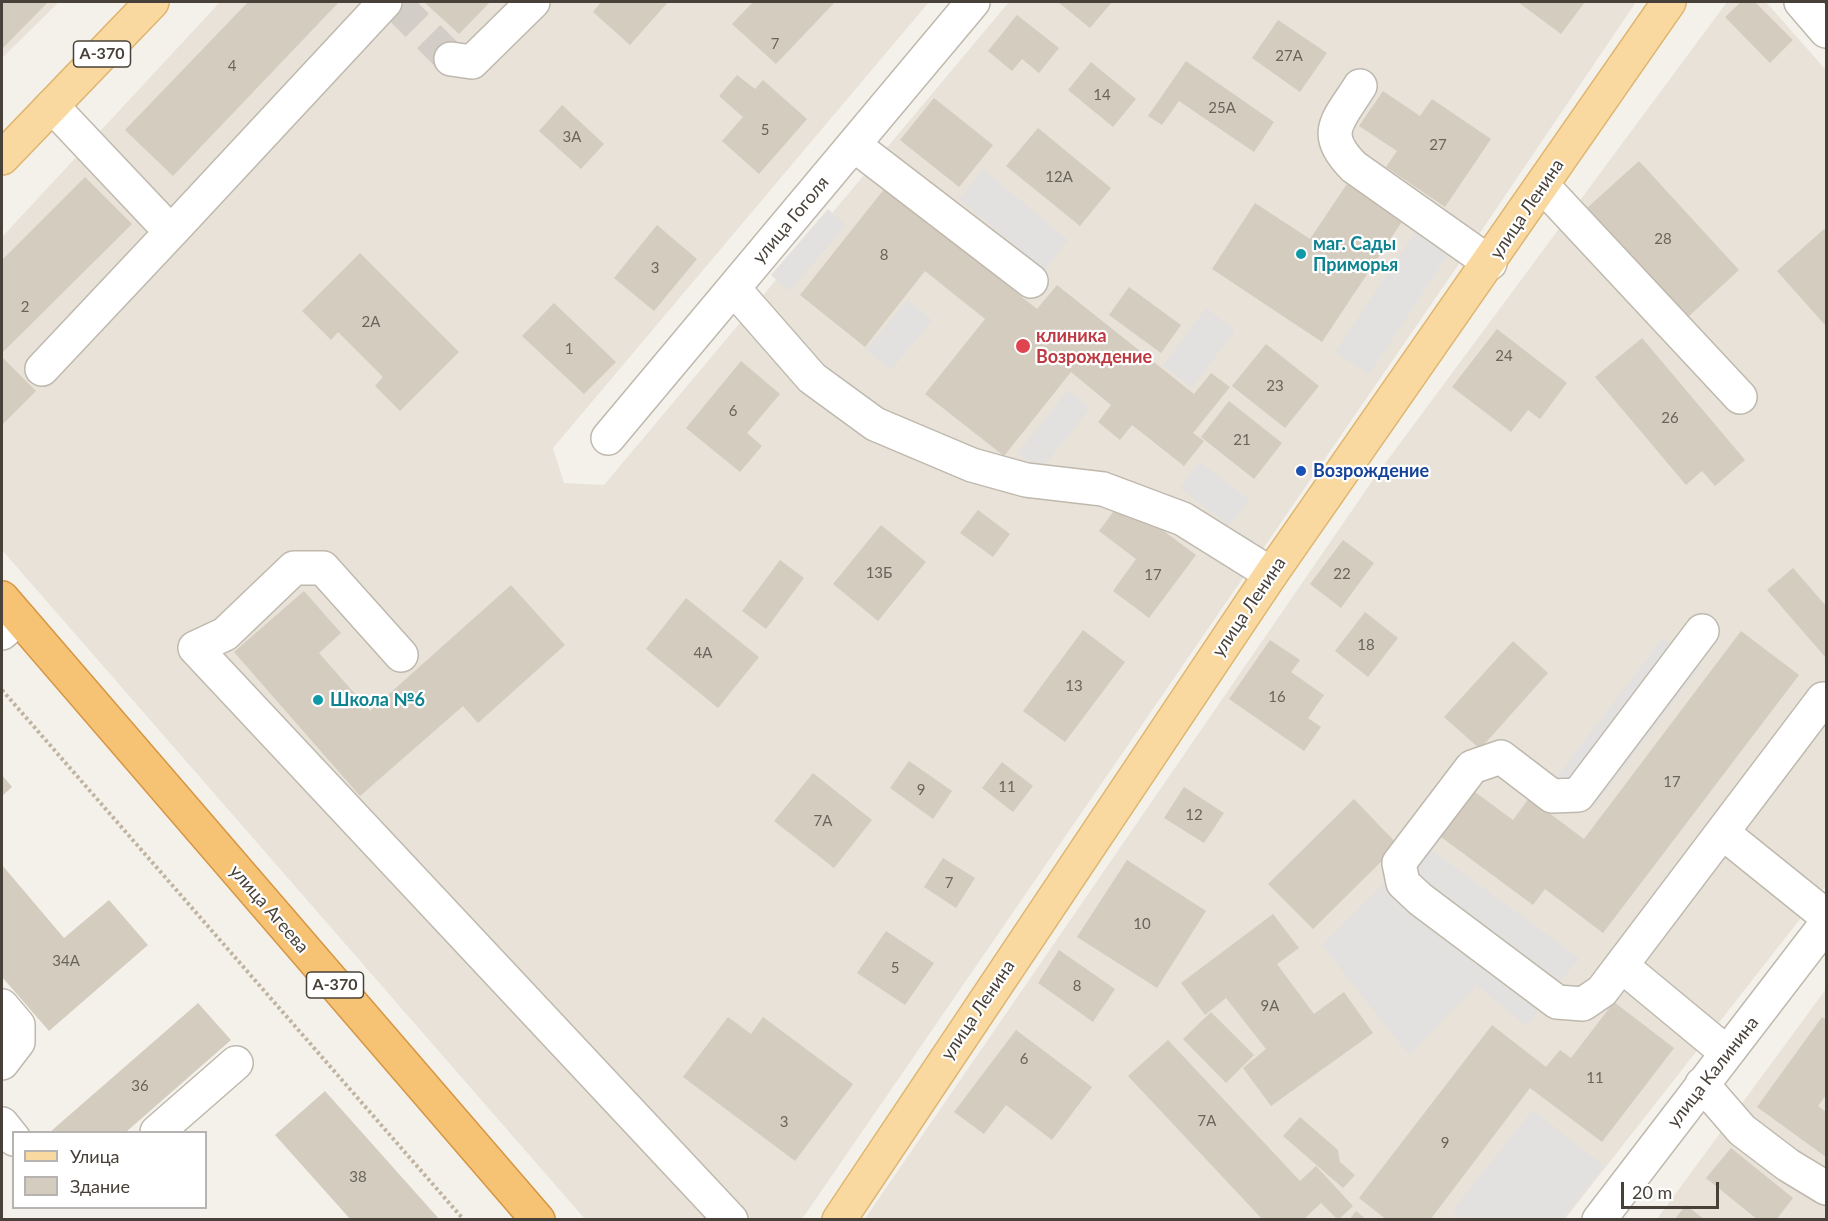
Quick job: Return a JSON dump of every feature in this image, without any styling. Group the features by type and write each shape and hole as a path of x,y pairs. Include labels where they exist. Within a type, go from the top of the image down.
{"highway":[{"name":"улица Агеева","path":"7,616 538,1220"}],"main road":[{"name":"А-370","path":"2,158 152,2"},
{"name":"улица Ленина","path":"839,1220 1271,574 1490,263 1669,2"}],"street":[{"path":"42,369 385,2"},
{"path":"451,59 472,62 533,2"},
{"name":"улица Гоголя","path":"608,438 973,2"},
{"path":"1801,2 1827,31"},
{"path":"1360,86 1336,125 1334,141 1341,154 1354,167 1490,263"},
{"path":"51,106 171,232"},
{"path":"854,146 1031,281"},
{"path":"1543,186 1740,397"},
{"path":"734,289 813,378 875,424 972,465 1026,480 1103,489 1183,519 1271,574"},
{"path":"401,655 323,568 294,568 225,634 195,648 731,1220"},
{"path":"1702,631 1578,795 1552,796 1501,757 1472,767 1399,863 1403,883 1420,899 1557,1002 1583,1004 1602,991 1823,699 1827,699"},
{"path":"1723,833 1827,916"},
{"name":"улица Калинина","path":"1599,1220 1827,924"},
{"path":"1622,966 1727,1053"},
{"path":"2,1006 18,1024 18,1042 2,1063"},
{"path":"158,1131 236,1063"},
{"path":"1702,1084 1742,1130 1788,1165 1827,1188"},
{"path":"2,1124 12,1136"}],"path":[{"path":"2,690 464,1220"}],"shaded area":[{"path":"2,2 59,2 2,58"},
{"path":"220,2 929,2 553,448 564,483 604,485 1009,2 1636,2 1463,258 802,1219 585,1219 2,550 2,237"},
{"path":"1727,2 1766,2 1826,70 1826,886 1565,1219 864,1220 1375,477"},
{"path":"983,169 1068,240 1044,270 959,199"},
{"path":"828,209 846,225 789,291 771,275"},
{"path":"1416,231 1449,253 1369,374 1335,352"},
{"path":"908,300 932,320 891,370 866,350"},
{"path":"1206,308 1235,330 1192,388 1163,366"},
{"path":"1068,390 1090,408 1040,471 1018,453"},
{"path":"1200,462 1249,500 1229,526 1180,488"},
{"path":"1663,638 1701,666 1594,806 1557,777"},
{"path":"1423,844 1579,958 1526,1026 1477,985 1409,1055 1322,945"},
{"path":"1826,989 1826,1219 1657,1219"},
{"path":"1533,1110 1604,1166 1562,1219 1462,1219 1452,1211"}],"building":[{"path":"2,2 48,2 2,49"},
{"path":"248,2 339,2 173,176 125,130"},
{"path":"424,2 490,2 459,34"},
{"path":"601,2 668,2 630,45 593,12"},
{"path":"753,2 835,2 776,64 732,24"},
{"path":"1058,2 1112,2 1090,28"},
{"path":"1518,2 1585,2 1561,34"},
{"path":"1741,2 1755,2 1793,40 1770,63 1725,17"},
{"path":"1017,15 1059,48 1039,73 1022,59 1012,71 988,51"},
{"path":"1278,20 1327,53 1300,92 1252,58"},
{"path":"1186,61 1274,122 1254,152 1179,101 1162,125 1148,116"},
{"path":"1091,62 1136,99 1113,127 1068,90"},
{"path":"737,75 755,89 763,80 807,119 759,174 722,141 743,117 719,96"},
{"path":"1383,91 1420,116 1432,99 1491,139 1445,207 1386,167 1397,151 1359,126"},
{"path":"934,98 993,145 959,187 900,140"},
{"path":"562,105 604,144 581,169 539,131"},
{"path":"1038,128 1111,188 1080,226 1006,166"},
{"path":"1639,161 1739,270 1688,317 1587,208"},
{"path":"85,177 132,224 2,353 2,260"},
{"name":"маг. Сады Приморья","path":"1349,181 1405,217 1322,342 1212,269 1255,203 1310,239"},
{"path":"885,188 1037,309 1057,285 1194,394 1211,373 1230,387 1193,433 1204,441 1184,466 1132,425 1120,440 1098,422 1111,405 1071,372 1004,456 925,394 985,319 925,271 865,347 800,295"},
{"path":"657,225 697,259 654,311 614,278"},
{"path":"1824,229 1826,232 1825,325 1777,271"},
{"path":"360,253 459,352 400,411 375,386 383,377 338,332 331,340 302,311"},
{"path":"1129,287 1181,325 1161,353 1109,315"},
{"path":"554,303 616,362 584,394 522,336"},
{"path":"1497,329 1567,383 1540,419 1528,410 1511,432 1452,387"},
{"path":"1642,338 1745,460 1715,486 1702,471 1686,485 1595,377"},
{"path":"1266,344 1319,386 1285,428 1232,386"},
{"path":"2,357 36,391 2,425"},
{"path":"741,361 780,394 747,433 762,446 740,472 686,428"},
{"path":"1229,401 1282,443 1254,479 1201,437"},
{"path":"1122,500 1196,555 1149,618 1113,591 1136,559 1099,531"},
{"path":"978,510 1010,534 993,557 960,533"},
{"path":"881,525 926,562 878,621 833,584"},
{"path":"1343,540 1374,563 1341,608 1310,584"},
{"path":"780,560 804,578 766,629 742,611"},
{"path":"1793,568 1826,606 1826,658 1767,590"},
{"path":"511,585 565,645 478,723 463,706 360,796 234,652 304,591 341,633 319,653 370,711"},
{"path":"686,598 759,657 718,708 646,649"},
{"path":"1365,612 1398,638 1368,677 1335,651"},
{"path":"1083,630 1125,662 1065,742 1023,711"},
{"path":"1741,631 1799,675 1603,933 1545,889 1533,905 1437,834 1471,789 1513,820 1529,798 1584,839"},
{"path":"1270,640 1300,660 1291,672 1324,695 1308,718 1321,727 1304,751 1229,699"},
{"path":"1513,641 1548,673 1480,749 1444,717"},
{"path":"909,761 952,791 933,819 890,788"},
{"path":"1002,762 1033,786 1013,812 982,788"},
{"path":"813,773 872,820 834,868 774,821"},
{"path":"2,775 12,787 2,796"},
{"path":"1184,787 1224,813 1204,843 1164,818"},
{"path":"1354,799 1398,845 1313,929 1268,884"},
{"path":"943,858 975,878 956,908 924,887"},
{"path":"1127,860 1206,911 1157,988 1077,937"},
{"path":"2,865 64,938 109,900 148,945 49,1031 2,977"},
{"path":"1273,914 1299,948 1277,964 1314,1014 1344,992 1373,1033 1271,1106 1243,1068 1266,1049 1226,998 1205,1015 1181,983"},
{"path":"886,931 934,963 905,1005 857,973"},
{"path":"1059,950 1115,989 1093,1022 1038,983"},
{"path":"1614,1002 1674,1048 1602,1142 1530,1088 1430,1220 1387,1220 1359,1198 1492,1025 1546,1067 1560,1050 1571,1058"},
{"path":"198,1003 231,1040 127,1131 51,1131"},
{"path":"1211,1012 1254,1055 1226,1083 1183,1039"},
{"path":"728,1017 751,1034 763,1017 853,1084 795,1161 683,1077"},
{"path":"1822,1017 1826,1020 1826,1095 1818,1106 1826,1112 1826,1157 1757,1107"},
{"path":"1016,1030 1092,1087 1052,1140 1006,1105 984,1134 954,1112"},
{"path":"1168,1040 1300,1181 1316,1166 1353,1206 1338,1220 1321,1203 1303,1220 1263,1220 1128,1076"},
{"path":"325,1091 440,1220 351,1220 275,1135"},
{"path":"1300,1117 1338,1150 1340,1162 1355,1175 1343,1188 1283,1136"},
{"path":"1731,1148 1793,1198 1776,1220 1758,1220 1706,1178"},
{"path":"1686,1205 1705,1220 1674,1220"},
{"path":"1356,1211 1367,1220 1349,1220"}],"tunnel":[{"path":"394,2 451,59"}],"place":[{"name":"маг. Сады Приморья","path":"1301,254"},
{"name":"клиника Возрождение","path":"1023,346"},
{"name":"Возрождение","path":"1301,471"},
{"name":"Школа №6","path":"318,700"}]}
